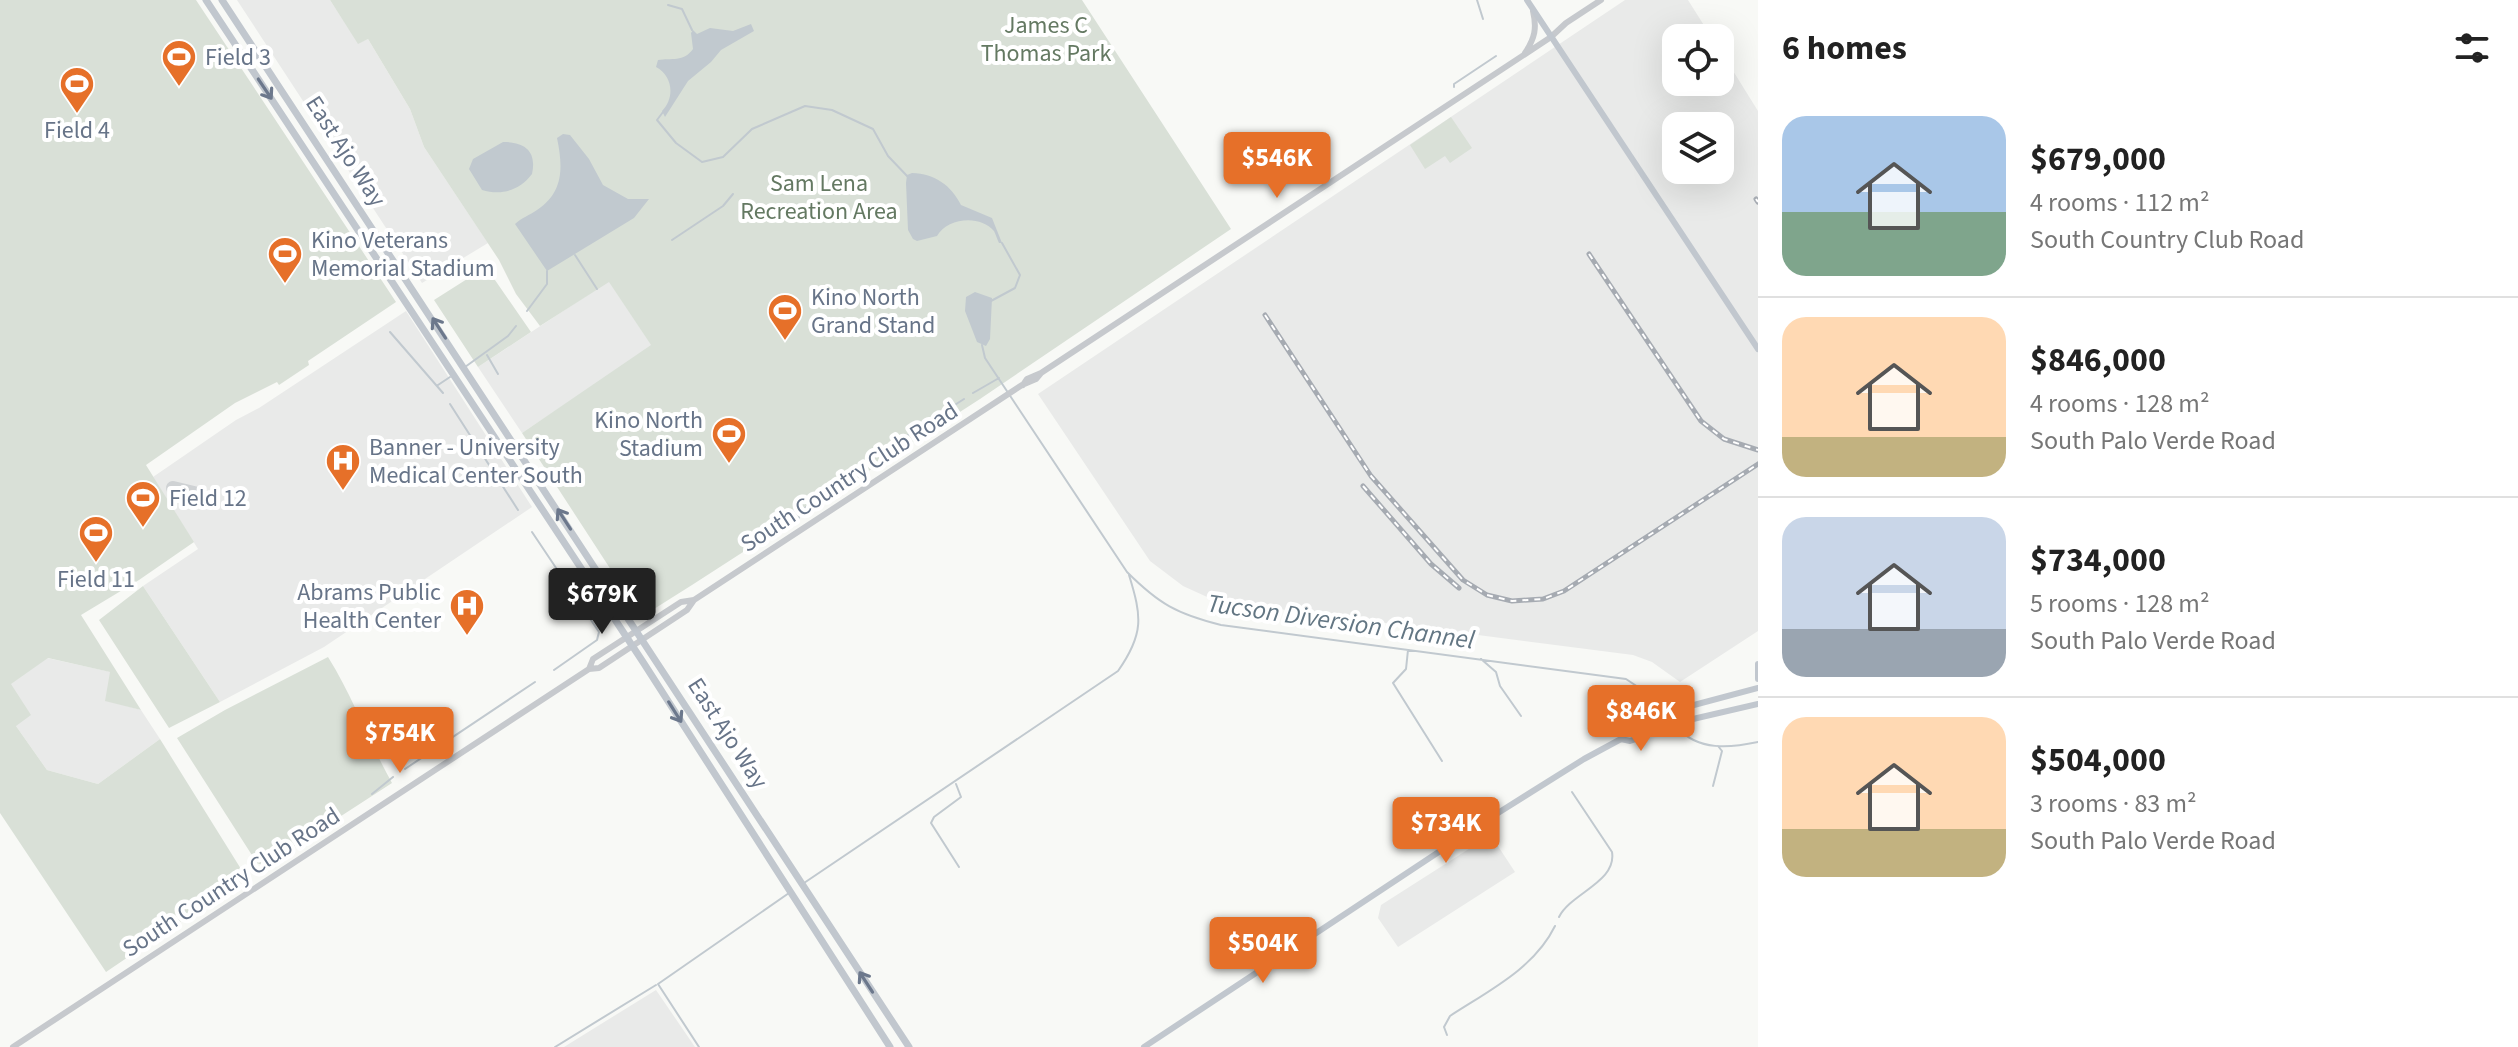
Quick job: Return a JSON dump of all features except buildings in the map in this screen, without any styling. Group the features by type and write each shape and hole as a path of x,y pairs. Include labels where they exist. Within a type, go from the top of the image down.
{"main road":[{"name":"East Ajo Way","path":"206,0 627,638 890,1047"},
{"name":"East Ajo Way","path":"222,0 909,1047"},
{"path":"1527,0 1758,349"},
{"path":"241,52 252,45"},
{"path":"1758,664 1758,679"},
{"path":"1144,1046 1490,818 1621,739 1627,729 1679,709 1758,688"},
{"path":"1621,739 1630,741 1693,719 1758,704"},
{"path":"704,759 716,751"}],"street":[{"name":"South Country Club Road","path":"13,1047 589,669 599,668 687,610 694,600 1523,56 1601,0"},
{"path":"1523,56 1537,26 1532,8"},
{"name":"South Country Club Road","path":"589,669 593,659 681,602 694,600"}],"shaded area":[{"path":"237,0 330,0 358,43 368,39 410,109 424,147 488,243 422,283"},
{"path":"1625,0 1688,0 1703,24 1662,24 1662,96 1734,96 1734,72 1758,111 1758,631 1680,682 1652,662 1633,655 1216,601 1183,586 1150,561 1038,394"},
{"path":"751,24 754,31 721,50 688,81 665,117 662,111 669,100 670,88 666,76 656,67 658,60 681,58 689,53 693,49 693,30 697,34 710,28 733,31"},
{"path":"563,134 570,135 589,159 603,185 628,199 649,199 634,218 547,271 515,224 546,203 557,187 560,159 557,138"},
{"path":"503,142 528,149 533,159 532,174 510,190 482,190 469,169 473,159"},
{"path":"912,173 941,182 961,205 992,218 1002,243 988,226 972,220 948,225 937,236 917,241 913,239 908,230 906,183 907,175"},
{"path":"609,281 652,346 522,433 478,367"},
{"path":"975,292 992,298 990,339 986,346 977,342 965,311 966,297"},
{"name":"Banner - University Medical Center South","path":"406,311 532,507 324,647 220,702 143,586 198,549 153,477"},
{"path":"47,658 111,672 106,700 141,710 160,739 98,784 47,770 16,726 10,684"},
{"path":"1486,838 1494,840 1515,872 1398,947 1378,918 1381,905"},
{"path":"656,990 695,1047 564,1047 601,1024"}],"green space":[{"path":"0,0 196,0 396,302 308,361 309,365 279,385 277,382 235,403 146,465 194,542 81,615 141,710 105,701 110,672 48,658 11,684 31,715 16,726 47,770 98,784 160,739 246,877 106,972 0,813"},
{"path":"330,0 1082,0 1231,229 980,399 646,614 639,613 522,433 651,345 609,282 540,326 516,294 499,260 424,147 410,109 368,39 358,44"},
{"path":"1451,117 1472,148 1450,163 1445,156 1425,169 1410,145"},
{"path":"486,267 531,332 478,367 434,300"},
{"path":"143,586 220,702 169,728 99,620"},
{"path":"328,657 392,783 264,866 257,863 177,738"}],"waterway":[{"path":"1477,0 1483,19"},
{"name":"Tucson Diversion Channel","path":"668,5 682,9 692,30"},
{"path":"1454,87 1454,84 1496,56"},
{"name":"Tucson Diversion Channel","path":"663,112 657,120 676,143 702,162 723,157 752,129 805,106 832,110 873,129 888,156 909,178"},
{"path":"672,240 723,206 733,194"},
{"name":"Tucson Diversion Channel","path":"991,301 1015,288 1020,275 1002,243"},
{"path":"575,255 597,289"},
{"path":"527,311 547,284 547,271"},
{"path":"465,367 508,336 516,326"},
{"path":"390,332 443,393"},
{"name":"Tucson Diversion Channel","path":"982,345 985,358 1127,572 1170,606 1192,617 1221,625 1626,679 1663,711"},
{"path":"487,355 498,374"},
{"path":"438,385 450,377"},
{"path":"973,393 999,378"},
{"path":"798,520 801,511 871,459 964,399"},
{"path":"450,404 518,510"},
{"path":"532,532 599,632 597,640 554,670"},
{"path":"804,883 1118,671 1133,646 1138,625 1129,575"},
{"path":"1408,650 1406,669 1393,683 1442,761"},
{"path":"1481,659 1496,672 1500,686 1521,716"},
{"path":"405,769 535,682"},
{"name":"Tucson Diversion Channel","path":"1678,728 1695,741 1715,746 1758,742"},
{"path":"1713,786 1722,751 1718,746"},
{"path":"372,794 393,777"},
{"path":"956,784 961,797 934,817 931,823 959,867"},
{"path":"1559,917 1573,901 1601,879 1612,862 1612,852 1572,792"},
{"path":"699,1047 658,984 789,893"},
{"path":"1447,1035 1444,1027 1450,1016 1523,967 1555,926"},
{"path":"555,1047 656,985"}],"taxiway":[{"path":"173,488 198,494"}],"railway":[{"path":"1589,254 1701,421 1724,439 1758,450"},
{"path":"1265,315 1371,476 1463,580 1487,595 1512,601 1543,599 1564,591 1758,464"},
{"path":"1363,486 1431,564 1459,588"}],"place":[{"name":"Field 3","path":"179,88"},
{"name":"Field 4","path":"77,115"},
{"name":"Kino Veterans Memorial Stadium","path":"285,285"},
{"name":"Kino North Grand Stand","path":"785,342"},
{"name":"Kino North Stadium","path":"729,465"},
{"name":"Banner - University Medical Center South","path":"343,492"},
{"name":"Field 12","path":"143,529"},
{"name":"Field 11","path":"96,564"},
{"name":"Abrams Public Health Center","path":"467,637"}],"park label":[{"name":"James C Thomas Park","path":"1046,39"},
{"name":"Sam Lena Recreation Area","path":"819,197"}]}
